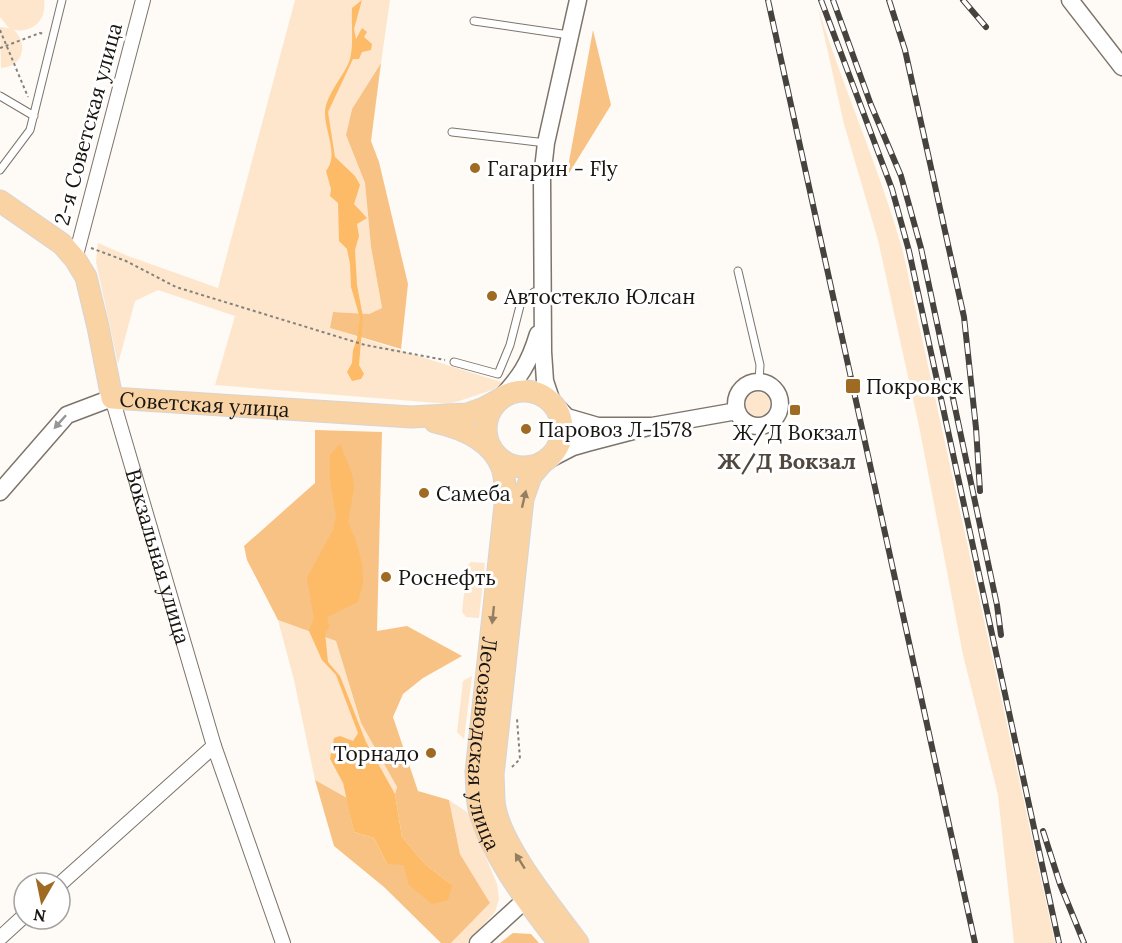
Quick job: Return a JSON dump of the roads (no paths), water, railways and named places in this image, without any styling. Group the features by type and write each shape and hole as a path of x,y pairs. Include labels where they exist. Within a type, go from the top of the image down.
{"main road":[{"name":"Вокзальная улица","path":"0,201 77,252 86,277 98,327 112,398"},
{"path":"528,390 552,402 560,413 563,433 558,448 549,459 529,467 518,467 505,462 496,454 488,441 486,426 488,416 499,400 509,393 528,390"},
{"name":"Советская улица","path":"112,398 411,417 467,414 499,400"},
{"name":"Советская улица","path":"411,417 451,425 482,441 496,454"},
{"name":"Лесозаводская улица","path":"496,454 502,469 506,496 476,772 479,811 493,848 578,943"},
{"name":"Лесозаводская улица","path":"542,463 531,476 523,499 493,776 495,810 532,894 559,943"}],"street":[{"name":"2-я Советская улица","path":"77,252 143,0"},
{"path":"578,0 546,143 542,178 545,381 552,402 567,417 598,426 652,426"},
{"path":"1071,0 1121,65"},
{"path":"499,400 520,377 533,350 544,316"},
{"path":"759,381 772,386 778,393 781,405 770,423 756,426 742,418 737,411 736,398 746,385 759,381"},
{"name":"Советская улица","path":"0,492 67,415 112,398"},
{"name":"Вокзальная улица","path":"112,398 214,746 283,943"},
{"path":"542,463 573,447 652,426 737,411"},
{"path":"72,873 214,746"},
{"path":"478,943 532,894"},
{"path":"0,938 12,927"}],"lane":[{"path":"0,170 30,130 62,0"},
{"path":"474,21 569,35"},
{"path":"0,96 34,115"},
{"path":"452,132 546,143"},
{"path":"738,271 760,364 759,381"},
{"path":"454,362 498,374 510,345 521,302 534,292 544,291"}],"railway":[{"path":"768,0 975,943"},
{"path":"821,0 892,189 909,251 1059,943"},
{"path":"833,0 871,105 901,176 921,248 997,605 1001,635"},
{"path":"889,0 905,50 964,317 980,491"},
{"path":"963,0 986,27"},
{"path":"1043,831 1060,884 1084,943"}],"place":[{"name":"Гагарин - Fly","path":"475,168"},
{"name":"Автостекло Юлсан","path":"492,296"},
{"name":"Покровск","path":"853,386"},
{"name":"Ж/Д Вокзал","path":"795,410"},
{"name":"Паровоз Л-1578","path":"526,429"},
{"name":"Самеба","path":"424,493"},
{"name":"Роснефть","path":"386,577"},
{"name":"Торнадо","path":"431,753"}],"district":[{"name":"Ж/Д Вокзал","path":"787,461"}]}
